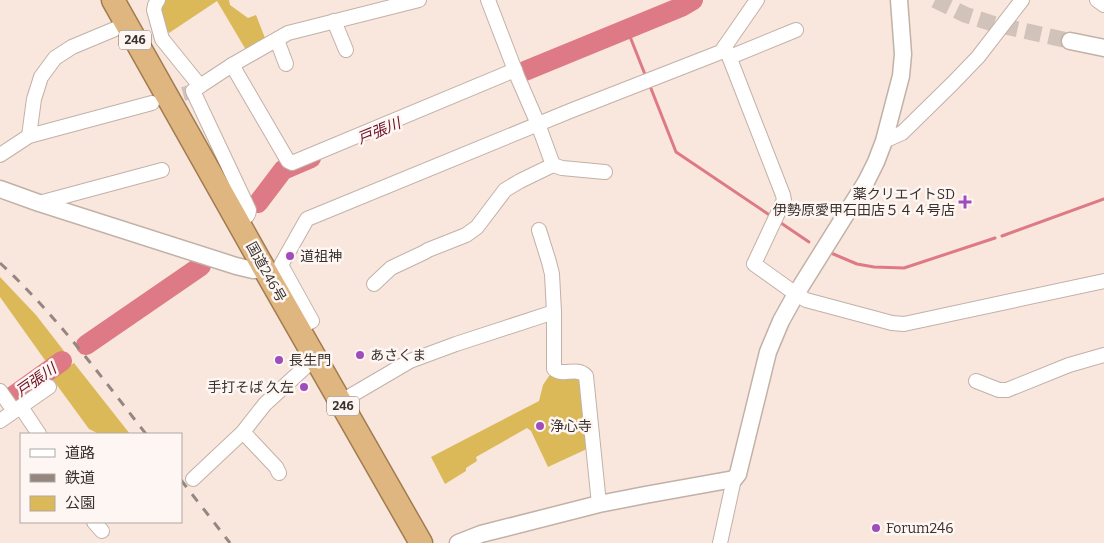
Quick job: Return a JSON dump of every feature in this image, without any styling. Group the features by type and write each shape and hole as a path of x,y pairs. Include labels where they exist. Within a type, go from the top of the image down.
{"highway":[{"name":"国道246号","path":"113,0 264,270 421,543"}],"street":[{"path":"158,0 154,10 162,39 200,86"},
{"path":"238,221 247,217 249,210 193,91 232,65 288,33 419,0"},
{"path":"488,0 554,166"},
{"path":"728,52 757,0"},
{"path":"720,543 734,479 738,474 768,352 796,294 866,182 884,141 902,76 904,54 899,0"},
{"path":"884,141 902,133 958,78 986,48 1022,0"},
{"path":"1097,0 1104,5"},
{"path":"334,22 346,50"},
{"path":"29,136 34,99 42,77 55,58 72,48 127,24"},
{"path":"298,328 312,320 281,265 307,219 538,124 721,52 728,52 796,30"},
{"path":"276,40 286,64"},
{"path":"1070,41 1104,48"},
{"path":"728,52 784,200 754,264 796,294 806,300 834,308 892,323 904,324 1104,281"},
{"path":"232,65 288,161 292,163 516,73"},
{"path":"0,155 29,136 152,103"},
{"path":"374,284 391,268 428,250 466,235 477,227 505,190 521,184 554,166 605,172"},
{"path":"39,203 162,170"},
{"path":"0,190 236,266 253,270 264,270"},
{"path":"539,230 552,274 554,369 558,372 578,371 586,376 599,504"},
{"path":"340,402 410,361 554,312"},
{"path":"976,381 999,390 1007,390 1069,365 1104,355"},
{"path":"192,479 243,432 265,404 315,358"},
{"path":"0,421 49,387"},
{"path":"2,396 17,409 38,433"},
{"path":"243,432 276,467 279,473"},
{"path":"458,543 480,534 599,504 734,479"}],"green space":[{"path":"164,0 229,0 230,5 248,18 256,15 265,38 246,50 217,1 169,33 164,25 159,7"},
{"path":"0,277 36,315 64,351 47,363 0,297"},
{"path":"74,363 129,433 97,433 89,429 51,377"},
{"path":"573,372 580,375 589,448 548,467 531,431 527,428 476,457 477,461 466,468 466,471 445,484 431,457 539,401 543,385 549,376"}],"waterway":[{"name":"戸張川","path":"520,73 681,7 693,0"},
{"path":"627,29 646,77"},
{"path":"650,86 676,152 771,216"},
{"name":"戸張川","path":"258,203 283,170 311,158"},
{"path":"1002,236 1104,199"},
{"path":"778,221 809,242"},
{"path":"831,253 857,264 874,267 904,268 995,238"},
{"name":"戸張川","path":"86,345 201,266"},
{"name":"戸張川","path":"9,399 62,361"}],"tunnel":[{"path":"935,0 966,15 994,24 1070,41"},
{"path":"163,100 193,91"}],"railway":[{"path":"0,263 58,324 145,433"},
{"path":"182,481 230,543"}],"place":[{"name":"薬クリエイトSD 伊勢原愛甲石田店５４４号店","path":"965,202"},
{"name":"道祖神","path":"290,256"},
{"name":"あさくま","path":"360,355"},
{"name":"長生門","path":"279,360"},
{"name":"手打そば 久左","path":"304,387"},
{"name":"浄心寺","path":"540,426"},
{"name":"Forum246","path":"876,528"}]}
